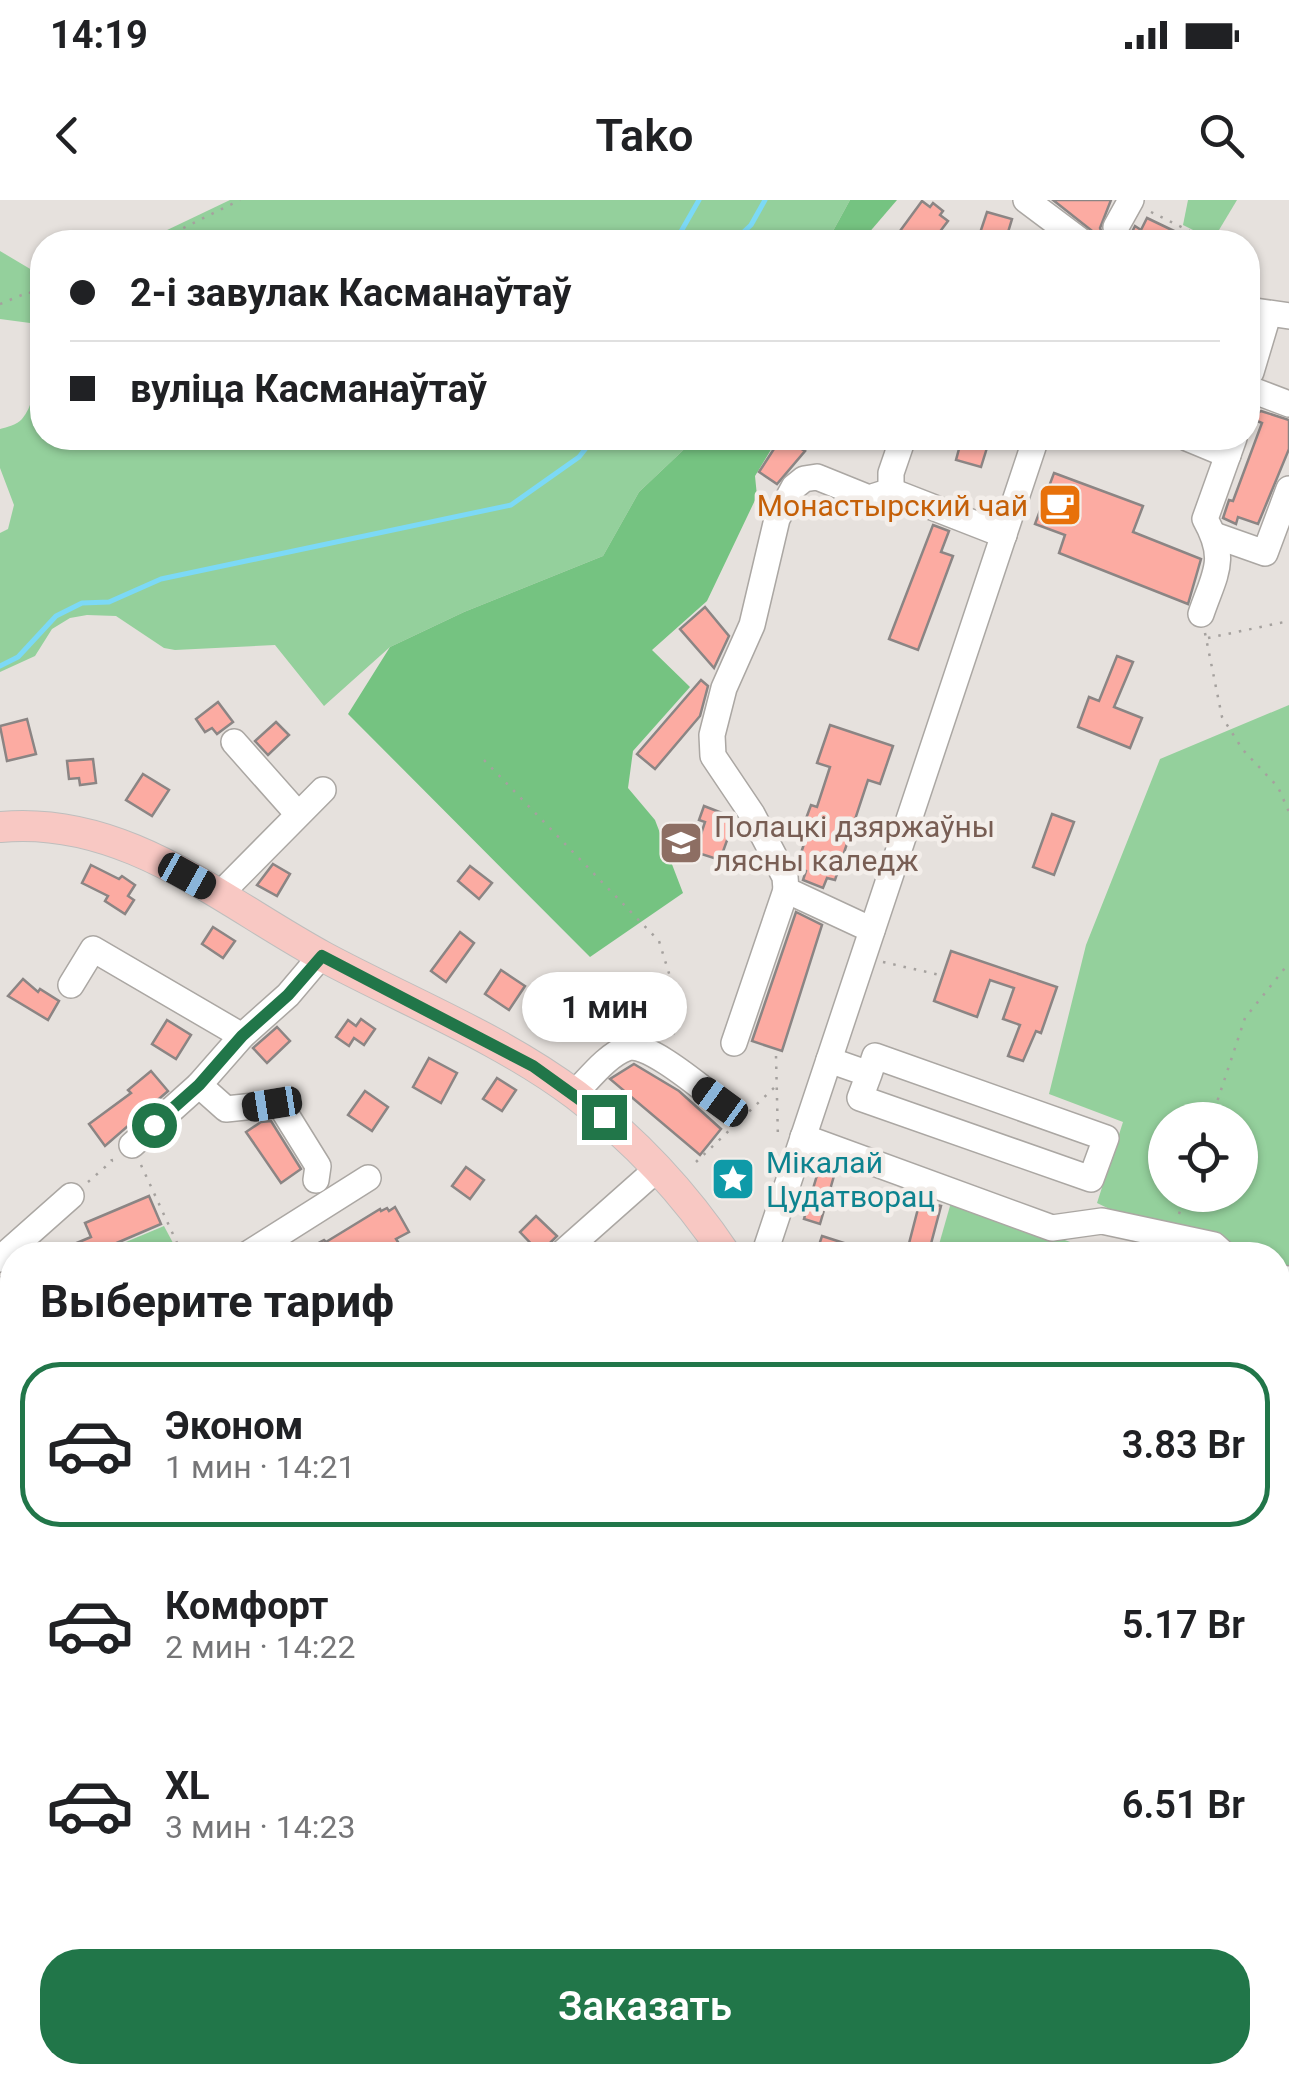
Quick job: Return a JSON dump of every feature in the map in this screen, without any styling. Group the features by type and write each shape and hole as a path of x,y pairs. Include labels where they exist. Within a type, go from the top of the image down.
{"main road":[{"path":"0,827 30,824 70,828 154,858 322,956 506,1051 604,1117 656,1168 717,1242"}],"street":[{"path":"1026,200 1088,230"},
{"path":"1108,230 1130,201"},
{"path":"1260,341 1268,314"},
{"path":"1260,393 1289,404"},
{"path":"890,491 899,450"},
{"path":"767,1242 791,1141 829,1060 1032,450"},
{"path":"1204,626 1220,560 1205,519 1230,450"},
{"path":"734,1043 786,890 785,877 752,814 713,756 712,735 724,688 752,625 777,519 794,487 804,479 817,477 868,498 890,491 1004,535"},
{"path":"1214,535 1266,553 1289,489"},
{"path":"234,742 297,813"},
{"path":"220,894 323,790"},
{"path":"786,890 872,930"},
{"path":"71,984 94,949 242,1036"},
{"path":"122,1153 199,1085 322,956"},
{"path":"574,1094 596,1071 626,1048 636,1046 662,1059 720,1102"},
{"path":"875,1056 1106,1138 1091,1179 860,1098 869,1074 875,1056"},
{"path":"829,1060 869,1074"},
{"path":"199,1085 226,1109 272,1104 282,1108 318,1166 316,1180"},
{"path":"791,1141 1052,1228 1102,1221 1200,1242"},
{"path":"574,1242 656,1168"},
{"path":"267,1242 368,1178"},
{"path":"19,1242 71,1196"}],"path":[{"path":"179,230 240,200"},
{"path":"1130,201 1188,230"},
{"path":"0,304 30,293"},
{"path":"1204,626 1219,638 1289,621"},
{"path":"1204,626 1222,717 1243,750 1278,787 1289,812"},
{"path":"484,760 659,941 680,1009 662,1059"},
{"path":"876,961 940,975"},
{"path":"1217,1102 1245,1018 1289,963"},
{"path":"776,1056 776,1085 791,1141"},
{"path":"696,1162 776,1085"},
{"path":"71,1196 122,1153 176,1242"}],"green space":[{"path":"230,200 850,200 834,230 167,230"},
{"path":"850,200 897,200 871,230 834,230"},
{"path":"1188,200 1237,200 1219,230 1193,230 1183,225"},
{"path":"0,251 30,269 30,323 0,319"},
{"path":"30,404 30,450 683,450 639,492 603,556 464,612 390,647 324,706 275,645 164,648 116,616 70,618 52,629 35,656 0,672 0,533 8,529 14,505 0,468 0,429 17,423"},
{"path":"683,450 771,450 755,476 757,496 707,601 652,650 690,687 633,751 628,788 655,820 683,893 590,957 348,714 390,647 464,612 603,556 639,492"},
{"path":"1289,705 1289,1242 1144,1242 1149,1228 1097,1203 1123,1122 1049,1094 1086,945 1160,759"},
{"path":"952,1199 1070,1242 940,1242"},
{"path":"164,1226 172,1242 126,1242"}],"building":[{"path":"1053,200 1111,200 1101,230 1091,230"},
{"path":"922,201 930,207 933,203 948,221 941,230 901,230"},
{"path":"987,212 1012,219 1009,230 981,230"},
{"path":"1147,218 1172,230 1141,230"},
{"path":"1260,412 1289,420 1289,449 1258,524 1238,517 1236,524 1223,518 1252,450 1260,450"},
{"path":"773,450 805,451 777,484 759,472"},
{"path":"959,450 986,450 981,467 956,460"},
{"path":"1054,473 1143,506 1133,532 1201,559 1188,604 1059,553 1065,535 1035,524"},
{"path":"933,525 949,531 941,552 953,556 918,650 889,639"},
{"path":"705,607 729,636 714,668 680,629"},
{"path":"1117,656 1133,662 1114,707 1142,718 1130,748 1078,727 1089,697 1099,701"},
{"path":"701,680 708,686 700,716 655,769 637,754"},
{"path":"218,702 233,722 217,734 212,728 205,732 196,719"},
{"path":"27,719 36,754 7,761 0,726"},
{"path":"276,722 289,735 268,755 255,741"},
{"path":"830,725 893,746 880,784 868,780 835,880 827,878 823,888 803,880 806,871 797,865 810,826 804,824 811,805 817,807 830,767 817,763"},
{"path":"93,759 96,783 80,785 79,778 69,779 67,761"},
{"path":"143,774 169,790 152,816 126,800"},
{"path":"704,806 735,818 720,860 695,852 705,822 699,820"},
{"path":"1052,814 1074,822 1054,875 1033,867"},
{"path":"273,864 290,874 277,896 257,885"},
{"path":"91,865 135,885 128,896 134,900 125,914 105,901 108,896 82,883"},
{"path":"470,866 492,883 479,899 458,881"},
{"path":"796,912 822,925 782,1051 752,1041"},
{"path":"213,927 235,941 223,958 202,944"},
{"path":"460,932 474,943 446,982 431,971"},
{"path":"951,951 1057,987 1041,1033 1036,1031 1023,1061 1008,1056 1020,1025 1003,1019 1014,988 990,980 977,1017 934,1001"},
{"path":"501,970 525,986 509,1010 485,994"},
{"path":"23,979 38,992 40,989 59,1001 48,1020 8,996"},
{"path":"361,1019 375,1029 364,1045 354,1038 349,1046 336,1037 348,1020 356,1026"},
{"path":"167,1020 191,1035 176,1059 152,1044"},
{"path":"277,1027 290,1041 267,1063 253,1048"},
{"path":"429,1058 457,1073 441,1103 413,1087"},
{"path":"634,1064 679,1091 721,1129 700,1155 610,1079"},
{"path":"151,1071 168,1091 105,1146 89,1124 131,1093 128,1090"},
{"path":"497,1078 516,1090 502,1111 483,1099"},
{"path":"365,1091 388,1107 372,1131 348,1115"},
{"path":"271,1121 301,1169 281,1183 246,1132 261,1122"},
{"path":"466,1167 484,1180 470,1199 452,1186"},
{"path":"818,1172 834,1176 820,1224 804,1219"},
{"path":"149,1196 161,1224 119,1242 79,1242 91,1237 85,1223"},
{"path":"920,1201 941,1206 931,1242 909,1242"},
{"path":"395,1207 409,1232 396,1239 398,1242 326,1242 380,1209 389,1211"},
{"path":"536,1216 557,1236 551,1242 530,1242 520,1232"}],"waterway":[{"path":"682,230 699,200"},
{"path":"746,230 765,200"},
{"path":"0,666 18,657 56,616 82,603 109,602 161,579 511,505 585,450"}],"place":[{"name":"Монастырский чай","path":"1060,505"},
{"name":"Полацкі дзяржаўны лясны каледж","path":"681,843"},
{"name":"Мікалай Цудатворац","path":"733,1179"}],"route":[{"path":"154,1125 199,1085 322,956 533,1066 604,1117"}]}
